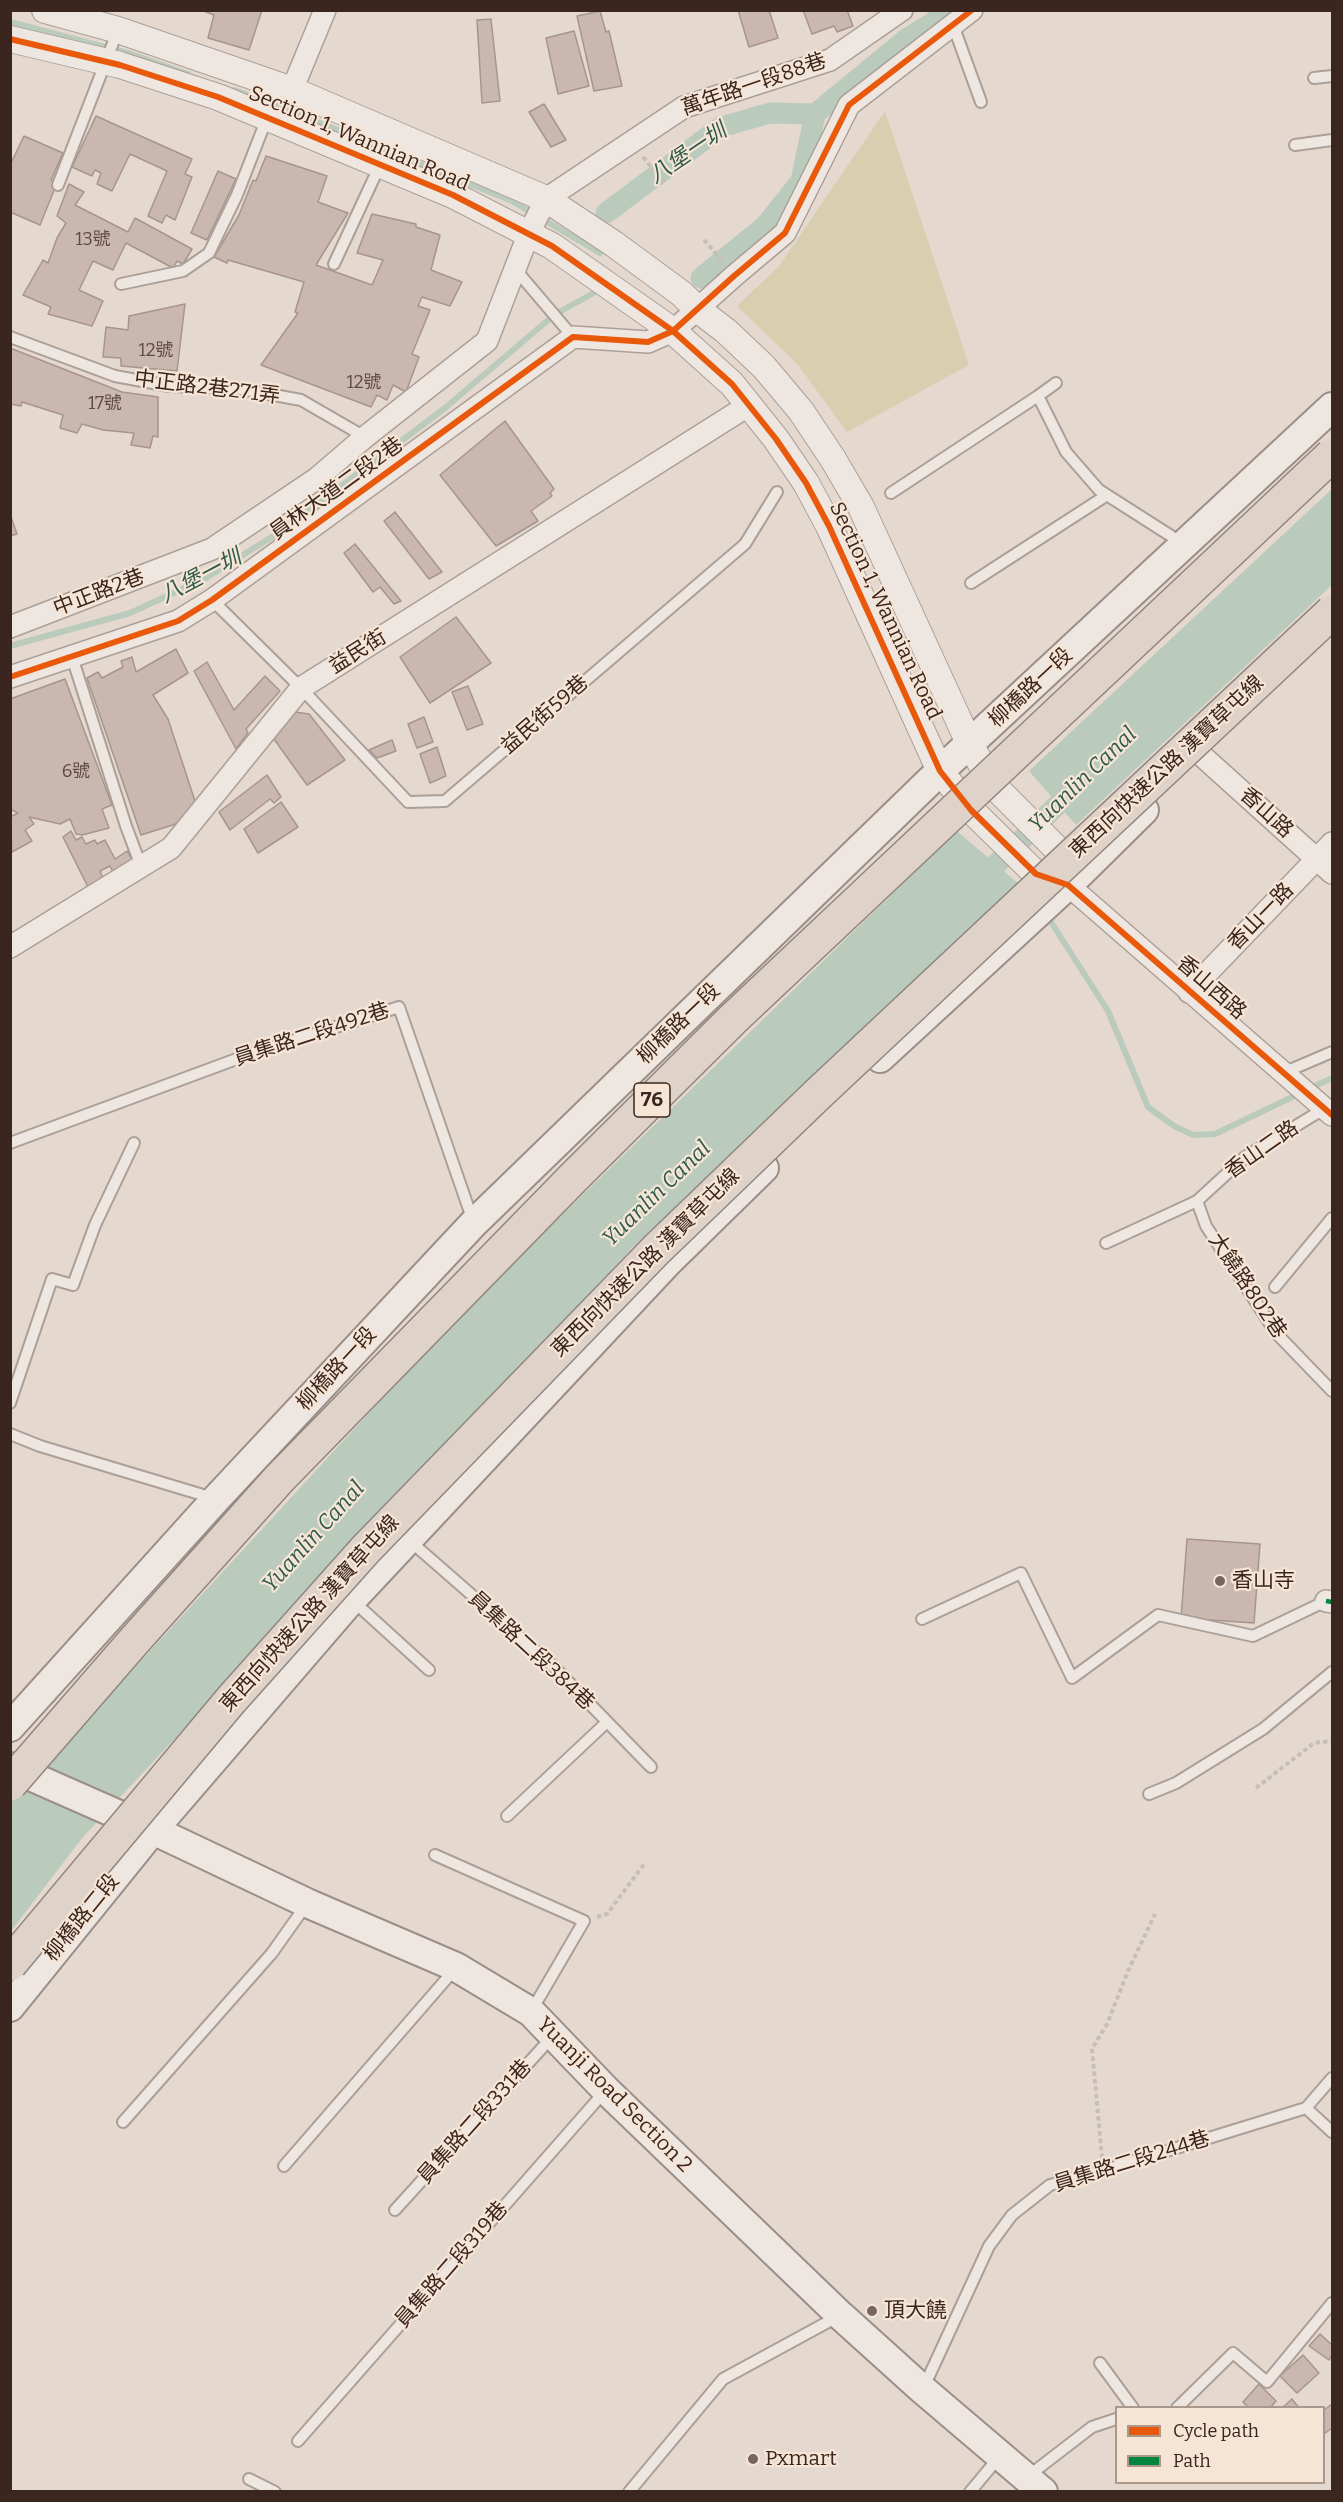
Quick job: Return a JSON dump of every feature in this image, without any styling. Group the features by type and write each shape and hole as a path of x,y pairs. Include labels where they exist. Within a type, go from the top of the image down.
{"highway":[{"name":"76","path":"16,1776 279,1479 564,1186 732,1020 1332,455"},
{"name":"東西向快速公路 漢寶草屯線","path":"10,1964 231,1700 366,1549 656,1250 818,1094 1332,612"}],"main road":[{"name":"柳橋路一段","path":"10,1727 216,1499 473,1224 940,771 1332,407"},
{"path":"153,1830 407,1539 676,1255 824,1110 1068,885 1200,754 1332,631"},
{"name":"Yuanji Road Section 2","path":"16,1776 110,1811 307,1903 456,1966 531,2012 555,2034 606,2090 840,2315 922,2389 1035,2485"},
{"name":"柳橋路二段","path":"10,2007 153,1830"}],"street":[{"name":"Section 1, Wannian Road","path":"45,10 118,30 292,90 546,199 690,302 726,331 764,367 801,411 833,459 861,507 970,745 994,787 1059,851 1068,885"},
{"path":"292,90 325,10"},
{"name":"萬年路一段88巷","path":"546,199 684,107 830,60 902,10"},
{"path":"573,337 648,342 690,302 785,233 849,105 972,10"},
{"name":"Section 1, Wannian Road","path":"10,39 107,62 218,97 453,195 552,246 664,325 711,364 749,405 806,483 829,526 940,771 971,810 1036,874 1068,885"},
{"name":"中正路2巷","path":"10,627 213,549 316,479 364,437 487,341 529,233 546,199"},
{"name":"員林大道二段2巷","path":"10,677 178,621 212,600 573,337"},
{"name":"益民街","path":"10,947 171,848 301,688 749,405"},
{"name":"香山路","path":"1200,754 1325,866"},
{"name":"香山一路","path":"1189,992 1325,866 1332,843"},
{"name":"香山西路","path":"1068,885 1283,1073 1330,1109"}],"lane":[{"path":"953,25 981,102"},
{"path":"58,185 118,30"},
{"path":"1314,78 1332,76"},
{"path":"121,284 183,271 209,252 237,195 267,117"},
{"path":"1295,145 1332,140"},
{"path":"334,264 380,165"},
{"path":"516,270 573,337"},
{"name":"中正路2巷271弄","path":"10,337 115,376 169,386 236,388 301,400 364,437"},
{"path":"891,493 1056,383"},
{"path":"1038,396 1066,452 1099,490 1185,544"},
{"name":"益民街59巷","path":"212,600 301,688 408,802 445,801 745,543 777,492"},
{"path":"971,584 1107,495"},
{"path":"72,657 141,866"},
{"name":"員集路二段492巷","path":"10,1143 242,1057 399,1007 473,1224"},
{"path":"1283,1073 1332,1052"},
{"name":"香山二路","path":"1106,1243 1197,1201 1245,1156 1330,1109"},
{"path":"10,1403 52,1279 73,1285 95,1224 134,1143"},
{"name":"大饒路802巷","path":"1197,1201 1206,1226 1276,1334 1332,1388"},
{"path":"1275,1287 1332,1218"},
{"path":"10,1434 40,1446 216,1499"},
{"name":"員集路二段384巷","path":"407,1539 552,1665 651,1767"},
{"path":"922,1619 1021,1573 1072,1678 1158,1615 1253,1636 1329,1601"},
{"path":"352,1600 429,1670"},
{"path":"1149,1794 1176,1784 1263,1729 1332,1672"},
{"path":"507,1816 607,1722"},
{"path":"435,1855 584,1921 531,2012"},
{"path":"123,2122 272,1953 307,1903"},
{"path":"284,2166 456,1966"},
{"name":"員集路二段331巷","path":"395,2210 555,2034"},
{"path":"1332,2078 1306,2108 1332,2132"},
{"name":"員集路二段319巷","path":"298,2441 606,2090"},
{"name":"員集路二段244巷","path":"922,2389 989,2246 1012,2215 1050,2185 1306,2108"},
{"path":"1180,2406 1233,2353 1267,2382 1332,2303"},
{"path":"629,2492 723,2379 840,2315"},
{"path":"1100,2363 1132,2406"},
{"path":"1035,2485 1092,2427 1115,2419"},
{"path":"970,2492 1000,2455"},
{"path":"249,2479 275,2492"}],"path":[{"path":"640,154 664,183"},
{"path":"704,240 725,265"},
{"path":"1256,1788 1314,1743 1332,1741"},
{"path":"584,1921 607,1914 645,1863"},
{"path":"1102,2171 1092,2049 1107,2024 1128,1971 1155,1914"}],"shaded area":[{"path":"885,111 969,365 847,432 798,365 737,306 779,266"}],"water":[{"path":"1332,489 1332,585 1076,825 1029,771"},
{"path":"957,831 1020,885 633,1247 83,1837 11,1931 10,1803 460,1314"}],"building":[{"path":"201,10 262,10 249,50 208,38 214,15"},
{"path":"738,10 769,10 778,38 749,47"},
{"path":"803,10 847,10 853,26 837,32 834,26 812,34"},
{"path":"600,11 606,32 609,31 622,86 594,91 577,16"},
{"path":"491,19 500,101 482,103 477,20"},
{"path":"574,31 589,86 558,94 546,38"},
{"path":"544,104 566,140 551,147 529,112"},
{"path":"96,116 192,159 185,174 192,177 175,220 166,215 162,223 148,216 167,171 130,154 112,191 97,184 101,173 95,170 92,176 72,167"},
{"path":"24,136 63,153 51,180 57,183 40,225 10,212 10,165"},
{"path":"266,156 327,176 318,202 348,213 316,265 372,285 383,260 357,253 372,214 416,224 416,227 440,235 431,270 462,282 450,306 422,297 418,306 430,310 412,354 419,357 406,392 393,385 387,400 377,395 371,407 261,365 298,313 295,312 304,282 228,260 227,263 214,257 239,215 253,180 256,181"},
{"path":"218,171 236,179 207,240 191,233"},
{"path":"69,184 84,192 75,205 128,232 135,218 192,249 183,264 177,261 173,268 126,243 113,270 93,261 79,290 103,301 92,326 48,314 51,307 23,295 43,260 48,263 57,238 66,223 57,216"},
{"path":"185,304 177,371 121,366 121,358 103,357 106,327 128,330 129,316"},
{"path":"10,348 122,392 158,397 158,437 153,436 150,448 131,445 134,433 103,430 82,424 77,433 60,428 63,415 22,402 21,406 10,404"},
{"path":"505,421 554,489 550,493 552,496 531,511 538,521 496,546 440,475"},
{"path":"395,512 442,572 429,579 384,521"},
{"path":"10,514 17,534 10,536"},
{"path":"355,544 401,601 394,604 380,587 373,592 344,553"},
{"path":"456,617 491,663 430,703 400,657"},
{"path":"176,649 188,673 153,695 168,719 195,801 179,823 141,835 87,678 98,672 102,678 123,667 121,661 132,657 136,672"},
{"path":"207,662 234,710 265,676 280,691 246,729 248,733 236,749 194,671"},
{"path":"65,679 112,805 102,809 109,828 82,835 76,834 70,819 60,824 29,817 34,824 25,830 32,841 12,852 10,817 18,813 10,809 10,699"},
{"path":"468,686 483,724 467,730 452,692"},
{"path":"295,712 309,714 345,760 307,785 274,739"},
{"path":"424,717 433,742 417,748 408,724"},
{"path":"392,740 396,751 377,758 369,750"},
{"path":"437,747 446,776 430,783 420,754"},
{"path":"267,775 281,797 274,803 270,799 230,830 219,812"},
{"path":"281,802 298,827 258,853 244,829"},
{"path":"71,831 76,840 82,837 86,844 95,840 97,844 105,840 115,859 127,851 134,862 114,874 110,866 100,871 104,881 89,889 63,837"},
{"name":"香山寺","path":"1187,1539 1260,1544 1254,1623 1181,1618"},
{"path":"1320,2334 1332,2345 1332,2355 1329,2360 1309,2346"},
{"path":"1303,2355 1319,2373 1297,2393 1280,2376"},
{"path":"1259,2384 1276,2401 1272,2406 1247,2406 1243,2402"},
{"path":"1292,2399 1297,2406 1284,2406"},
{"path":"1332,2404 1332,2428 1325,2433 1325,2409"}],"waterway":[{"name":"八堡一圳","path":"606,213 721,127 770,113 815,114 905,40 953,10"},
{"path":"10,22 131,54 188,74"},
{"path":"234,90 512,201 600,253"},
{"name":"八堡一圳","path":"701,278 765,226 801,181 815,114"},
{"name":"八堡一圳","path":"10,646 130,613 206,578 283,530 445,408 554,315 599,290"},
{"name":"Yuanlin Canal","path":"976,884 1078,785"},
{"path":"1051,922 1108,1011 1148,1107 1174,1126 1193,1135 1215,1134 1332,1078"}],"marked path":[{"path":"1326,1601 1332,1602"}],"cycle path":[{"path":"10,677 178,621 212,600 573,337 648,342 673,331 785,233 849,105 972,10"},
{"path":"10,39 120,65 218,97 453,195 552,246 673,331 732,384 776,439 806,483 829,526 940,771 971,810 1036,874 1068,885 1332,1115"}],"place":[{"name":"香山寺","path":"1220,1581"},
{"name":"頂大饒","path":"872,2311"},
{"name":"Pxmart","path":"753,2459"}]}
